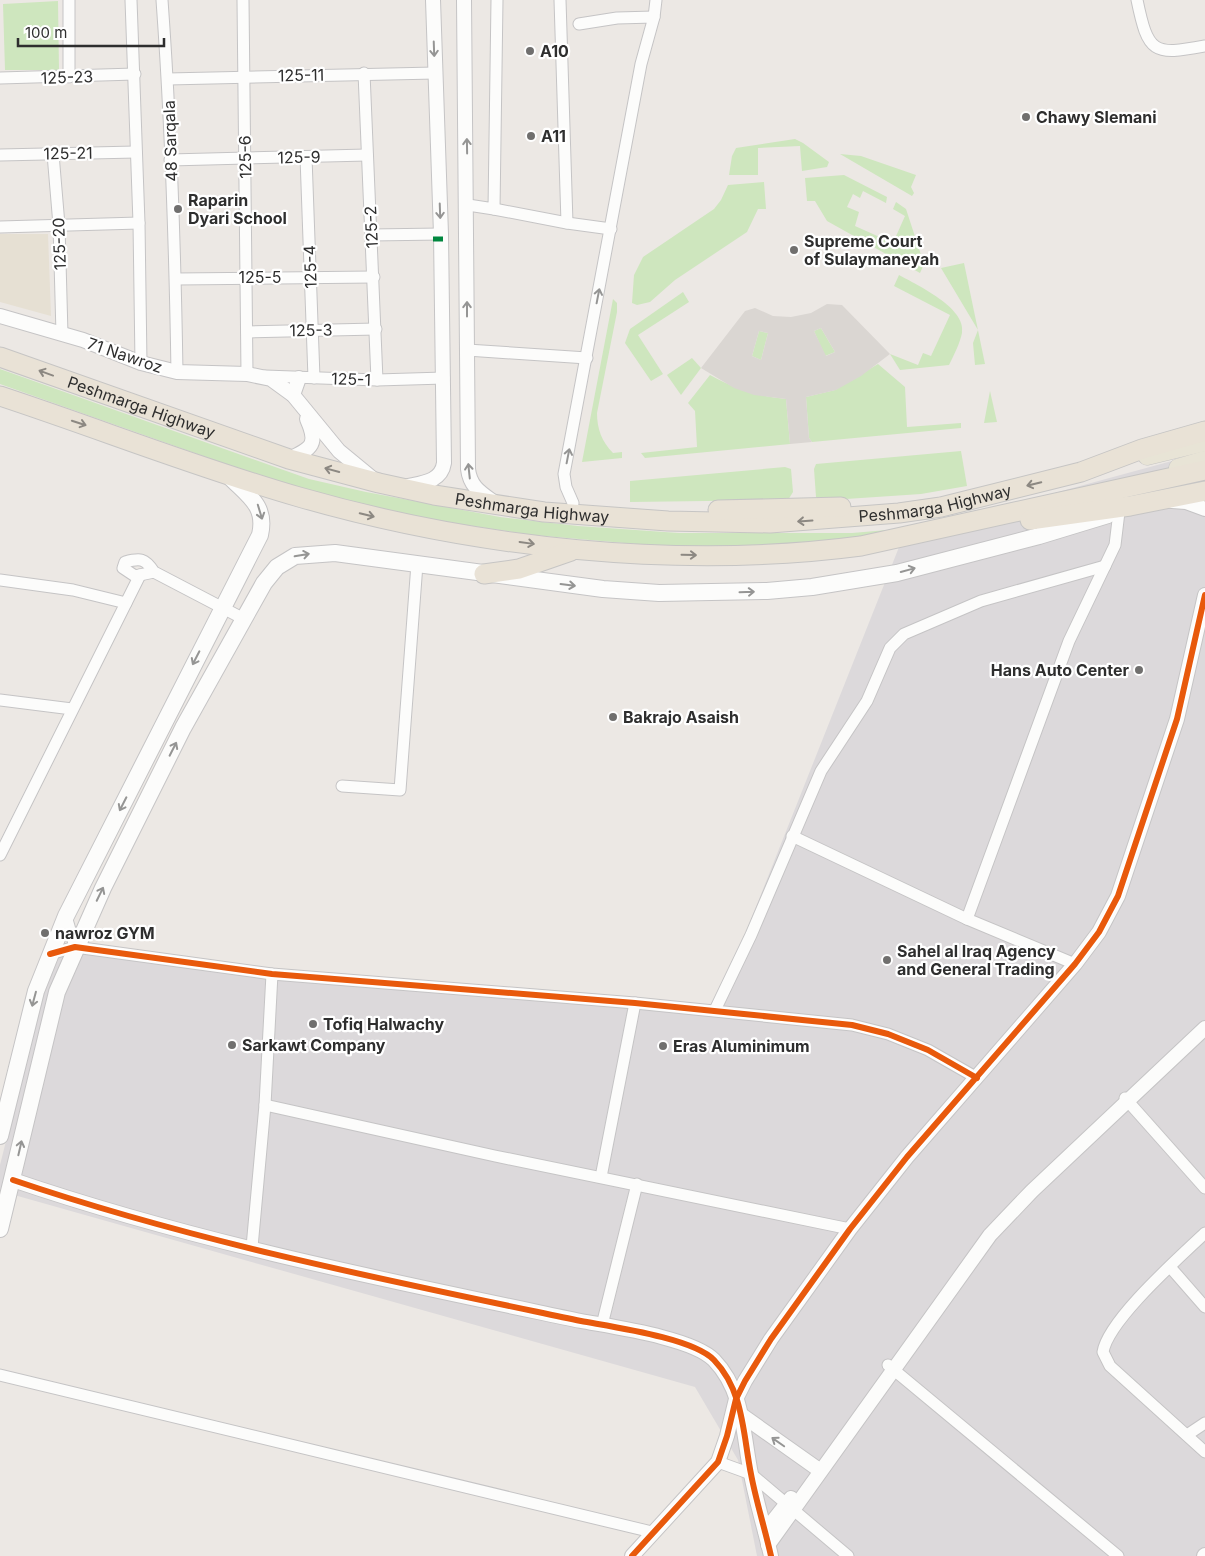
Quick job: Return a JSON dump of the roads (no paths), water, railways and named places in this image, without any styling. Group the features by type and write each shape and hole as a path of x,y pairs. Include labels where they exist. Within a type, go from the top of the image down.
{"highway":[{"name":"Peshmarga Highway","path":"0,357 289,458 379,483 434,495 500,506 586,517 705,523 770,523 899,514 942,507 1081,472 1142,449 1205,431"},
{"name":"Peshmarga Highway","path":"0,396 230,476 299,498 382,518 459,534 540,545 664,555 737,556 812,552 898,539 1205,470"},
{"path":"898,539 1158,501 1205,491"},
{"path":"434,495 482,494 573,503 703,510 846,507 899,514"},
{"path":"484,574 520,569 563,553 586,549"}],"main road":[{"path":"1081,472 1205,442"},
{"path":"1036,508 1205,460"},
{"path":"0,1136 29,1017 43,969 69,910 221,608 257,542 262,522 255,500 230,476"},
{"path":"0,1230 48,1026 62,976 90,915 183,728 264,583 286,560 305,554 335,553 603,589 659,593 715,593 812,587 896,573 1039,536 1158,501"},
{"path":"69,910 79,914 90,915"},
{"path":"43,969 54,970 62,976"}],"street":[{"path":"69,0 70,77"},
{"path":"131,0 135,74 141,363"},
{"name":"48 Sarqala","path":"162,0 168,78 176,278 177,372"},
{"name":"125-6","path":"243,0 247,332 252,374"},
{"path":"401,488 434,479 442,471 444,378 433,0"},
{"path":"464,0 468,205 467,350 469,477 472,484 482,494 500,506"},
{"path":"494,209 497,0"},
{"path":"560,0 567,223"},
{"path":"573,503 566,488 564,474 641,64 654,17 656,0"},
{"path":"1137,0 1148,37 1160,50 1170,52 1205,46"},
{"path":"579,24 617,18 654,17"},
{"name":"125-11","path":"168,78 435,73"},
{"name":"125-23","path":"0,78 135,74"},
{"name":"125-2","path":"364,74 377,380"},
{"name":"125-21","path":"0,155 136,152"},
{"name":"125-20","path":"53,154 59,225 62,334"},
{"name":"125-9","path":"170,160 367,155"},
{"name":"125-4","path":"306,157 314,378"},
{"path":"468,205 611,229"},
{"path":"0,216 0,227 139,223"},
{"path":"371,235 441,234"},
{"name":"125-5","path":"176,278 374,277"},
{"name":"71 Nawroz","path":"0,316 62,334 141,363 177,372 252,374 283,386 293,395 339,451 379,483"},
{"name":"125-3","path":"247,332 376,329"},
{"path":"467,350 587,358"},
{"name":"125-1","path":"252,374 299,378 377,380 444,378"},
{"path":"293,395 299,378"},
{"path":"444,402 468,403"},
{"name":"71 Nawroz","path":"289,458 306,451 313,439 302,406"},
{"path":"1158,501 1186,502 1205,508"},
{"path":"967,919 1069,641 1115,545 1119,512"},
{"path":"154,572 133,575 124,565 141,559 148,563 154,572 244,620"},
{"path":"342,786 400,790 417,564"},
{"path":"715,1010 752,935 792,836 821,771 867,701 890,648 904,634 981,602 1105,566"},
{"path":"0,855 140,575"},
{"path":"0,580 72,590 126,603"},
{"path":"632,1556 718,1462 727,1436 736,1399 771,1339 850,1229 907,1157 1075,964 1099,932 1118,896 1177,719 1205,595"},
{"path":"0,700 72,709"},
{"path":"792,836 967,919 1075,964"},
{"path":"69,910 75,947"},
{"path":"50,954 75,947 272,974 715,1010 868,1028 928,1050 977,1078"},
{"path":"252,1247 265,1105 272,974"},
{"path":"602,1177 635,1003"},
{"path":"790,1507 1000,1218 1127,1100 1202,1027"},
{"path":"1127,1100 1205,1188"},
{"path":"265,1105 850,1229"},
{"path":"13,1180 94,1208 387,1280 662,1338 707,1354 728,1379 742,1416 751,1474 768,1544"},
{"path":"602,1325 637,1184"},
{"path":"1205,1233 1170,1267 1121,1320 1105,1342 1103,1354 1110,1366 1205,1452"},
{"path":"1170,1267 1205,1307"},
{"path":"768,1544 815,1467 892,1368"},
{"path":"892,1368 1118,1556"},
{"path":"0,1375 652,1532"},
{"path":"742,1416 815,1467"},
{"path":"1187,1435 1205,1423"},
{"path":"718,1462 751,1474 848,1556"}],"place":[{"name":"A10","path":"530,51"},
{"name":"Chawy Slemani","path":"1026,117"},
{"name":"A11","path":"531,136"},
{"name":"Raparin Dyari School","path":"178,209"},
{"name":"Supreme Court of Sulaymaneyah","path":"794,250"},
{"name":"Hans Auto Center","path":"1139,670"},
{"name":"Bakrajo Asaish","path":"613,717"},
{"name":"nawroz GYM","path":"45,933"},
{"name":"Sahel al Iraq Agency and General Trading","path":"887,960"},
{"name":"Tofiq Halwachy","path":"313,1024"},
{"name":"Sarkawt Company","path":"232,1045"},
{"name":"Eras Aluminimum","path":"663,1046"}]}
